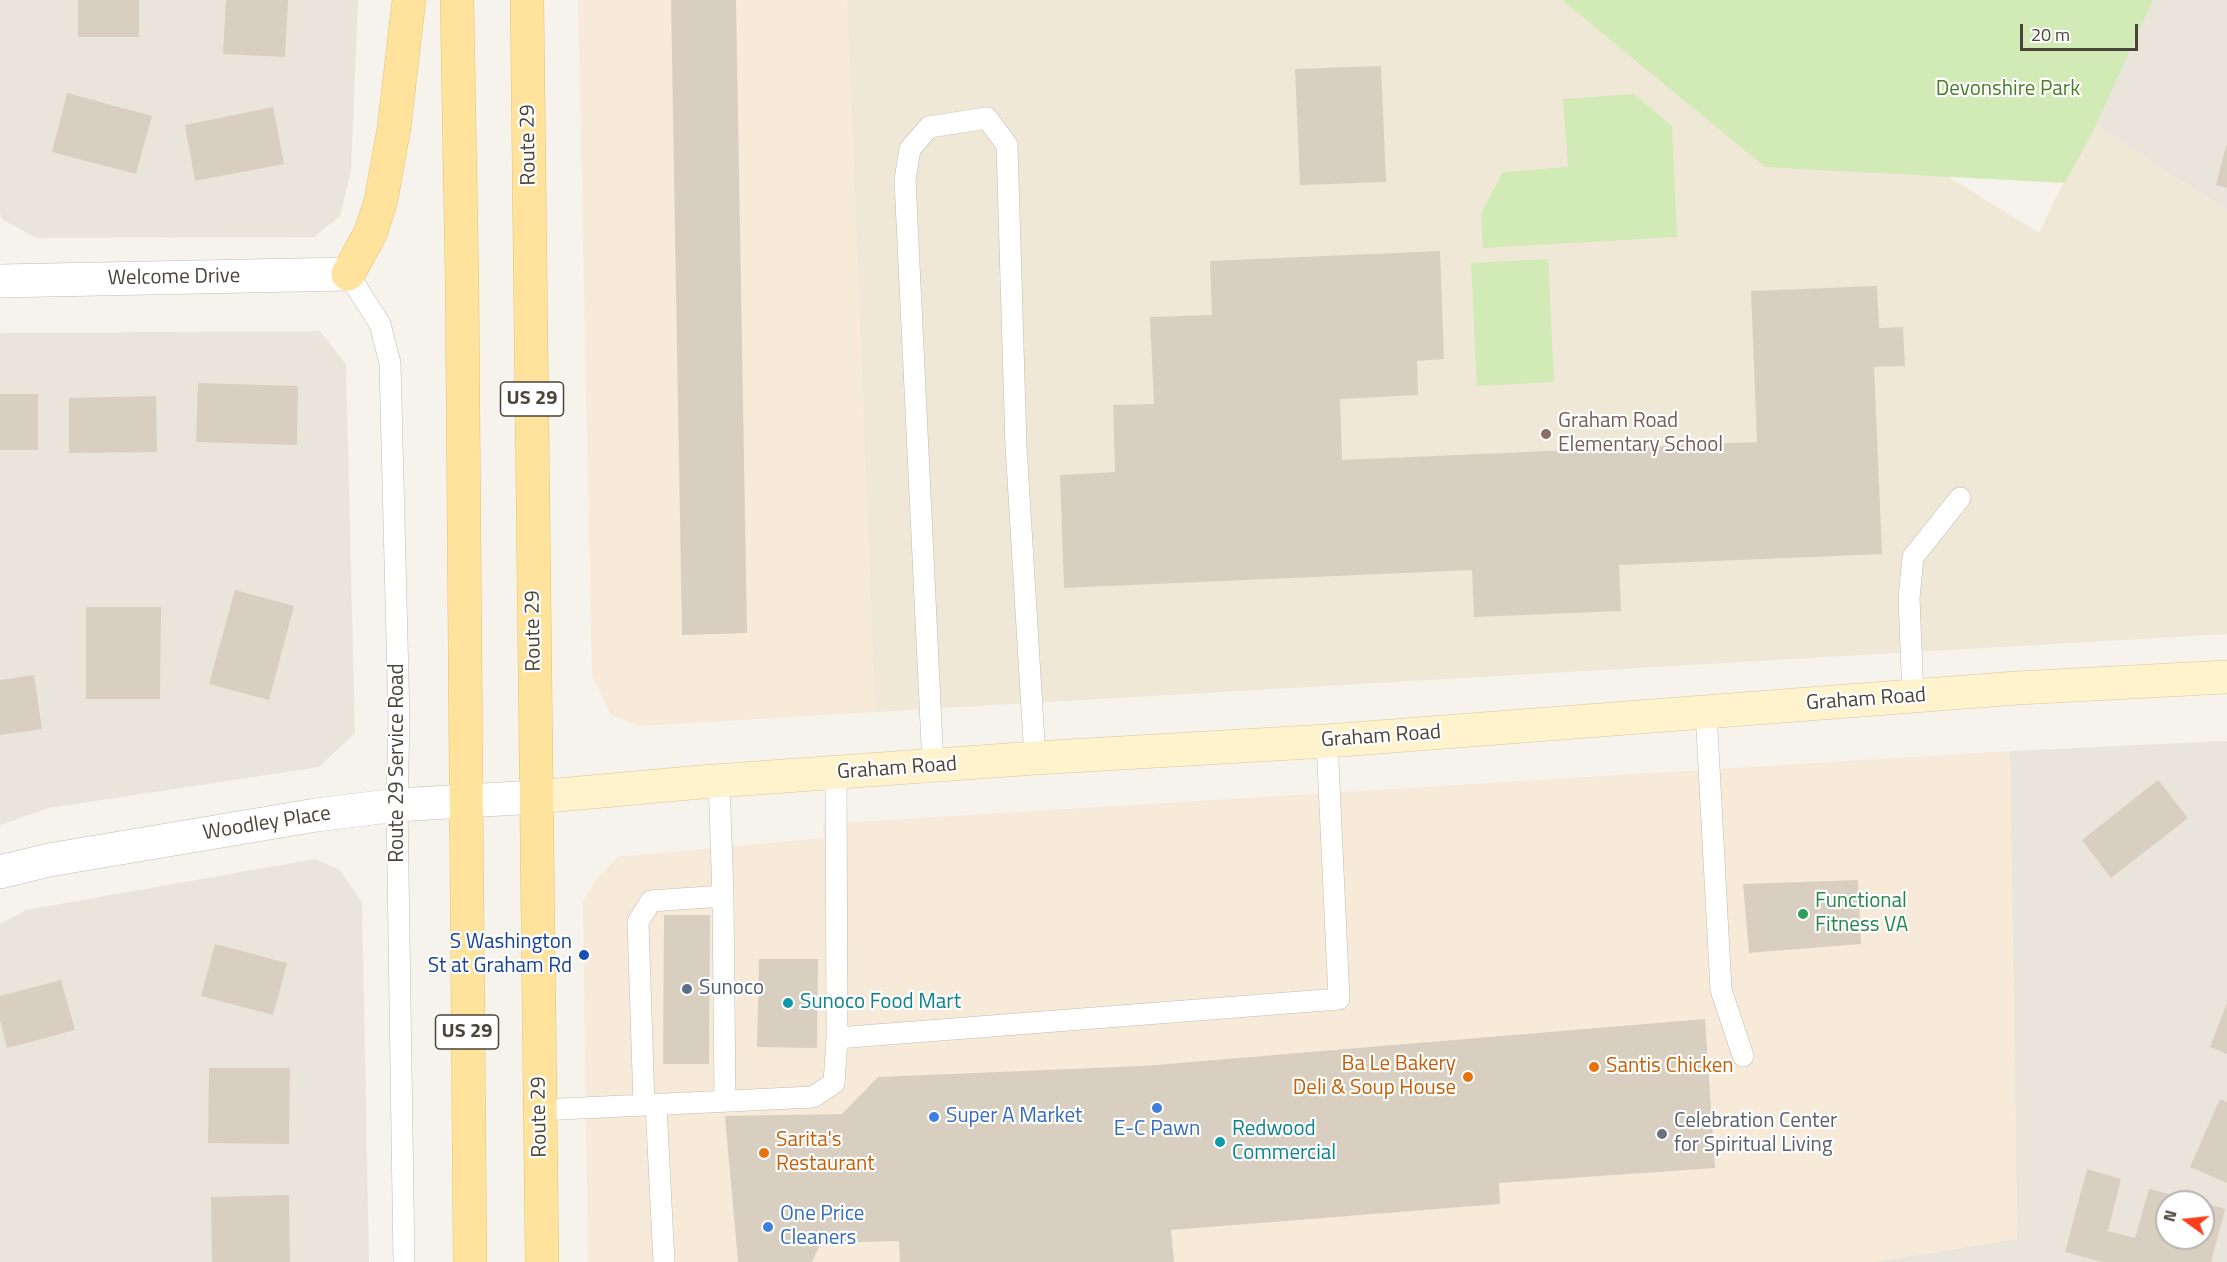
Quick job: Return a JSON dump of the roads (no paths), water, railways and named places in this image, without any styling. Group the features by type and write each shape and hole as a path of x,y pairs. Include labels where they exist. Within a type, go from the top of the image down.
{"main road":[{"path":"348,274 371,232 381,200 394,128 409,0"},
{"name":"US 29","path":"457,0 470,1262"},
{"name":"Route 29","path":"527,0 542,1262"}],"street":[{"name":"Welcome Drive","path":"0,281 348,274"},
{"name":"Graham Road","path":"536,797 719,780 1327,741 2017,688 2227,677"},
{"name":"Woodley Place","path":"0,872 49,860 316,815 397,805 536,797"}],"lane":[{"path":"933,766 905,180 910,149 929,127 987,118 1007,145 1016,446 1035,758"},
{"name":"Route 29 Service Road","path":"348,274 380,324 390,363 399,719 397,805 404,1262"},
{"path":"1913,697 1909,598 1913,557 1960,498"},
{"path":"1706,711 1721,990 1743,1056"},
{"path":"837,1038 1340,999 1327,741"},
{"path":"540,1110 813,1097 834,1083 837,1038 836,773"},
{"path":"719,780 723,896 724,1101"},
{"path":"664,1262 650,1105 638,922 651,901 723,896"}],"place":[{"name":"Graham Road Elementary School","path":"1546,434"},
{"name":"Functional Fitness VA","path":"1803,914"},
{"name":"S Washington St at Graham Rd","path":"584,955"},
{"name":"Sunoco","path":"687,989"},
{"name":"Sunoco Food Mart","path":"788,1003"},
{"name":"Santis Chicken","path":"1594,1067"},
{"name":"Ba Le Bakery Deli & Soup House","path":"1468,1077"},
{"name":"E-C Pawn","path":"1157,1108"},
{"name":"Super A Market","path":"934,1117"},
{"name":"Celebration Center for Spiritual Living","path":"1662,1134"},
{"name":"Redwood Commercial","path":"1220,1142"},
{"name":"Sarita's Restaurant","path":"764,1153"},
{"name":"One Price Cleaners","path":"768,1227"}],"park label":[{"name":"Devonshire Park","path":"2008,90"}]}
